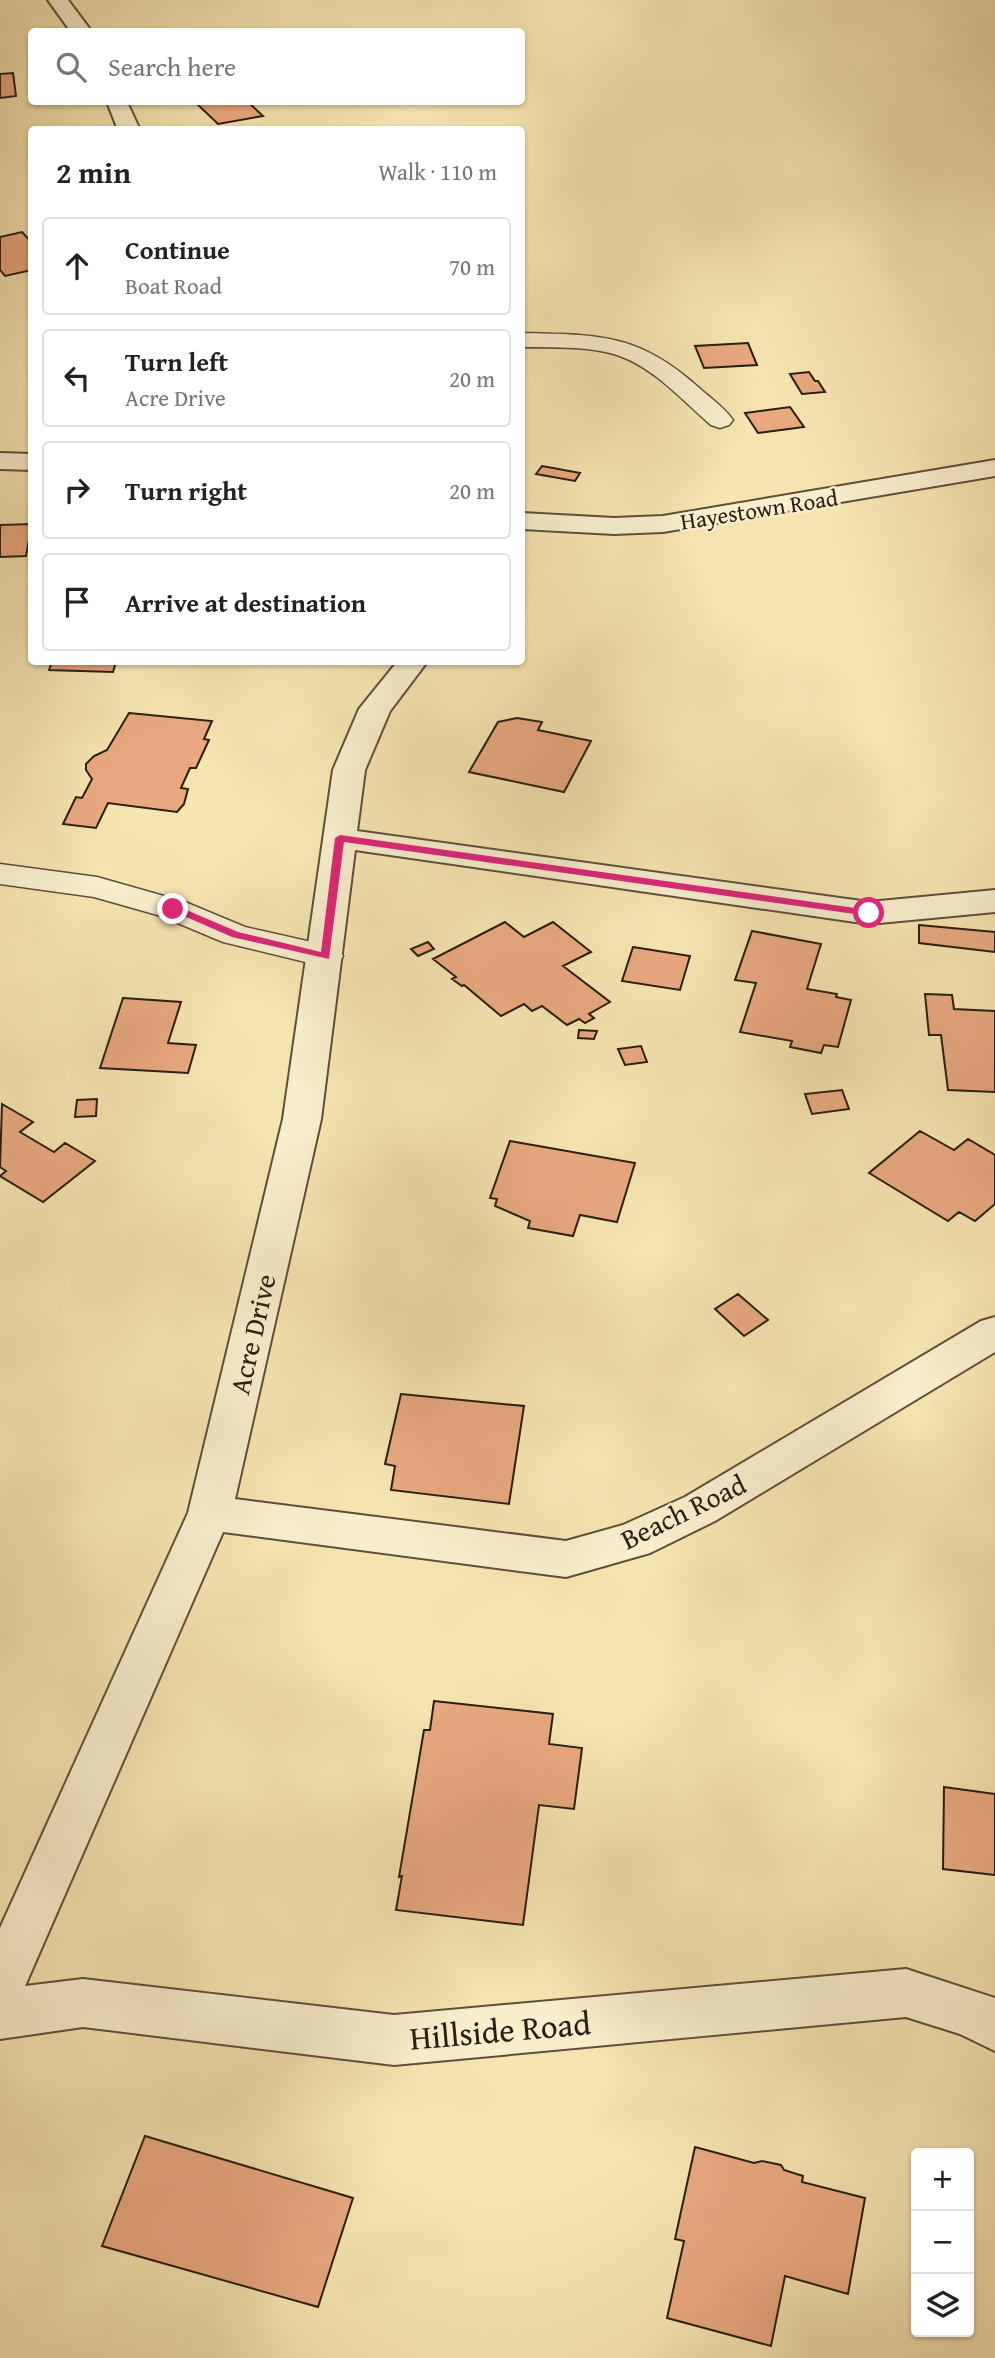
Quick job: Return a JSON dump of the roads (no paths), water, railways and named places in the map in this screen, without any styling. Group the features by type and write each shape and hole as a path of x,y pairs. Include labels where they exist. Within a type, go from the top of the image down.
{"street":[{"path":"58,0 79,28"},
{"path":"118,105 127,126"},
{"path":"0,461 28,462"},
{"name":"Hayestown Road","path":"525,521 614,526 663,524 995,468"},
{"name":"Acre Drive","path":"0,1985 210,1513 302,1119 349,770 375,709 410,665"},
{"path":"340,838 869,913 995,901"},
{"name":"Beach Road","path":"210,1513 566,1559 634,1540 700,1509 995,1332"},
{"name":"Hillside Road","path":"0,2014 83,2003 394,2040 906,1993 973,2012 995,2026"}],"lane":[{"path":"525,340 580,342 632,352 660,367 720,420"},
{"path":"0,874 97,887 173,909 235,935 326,956"}]}
